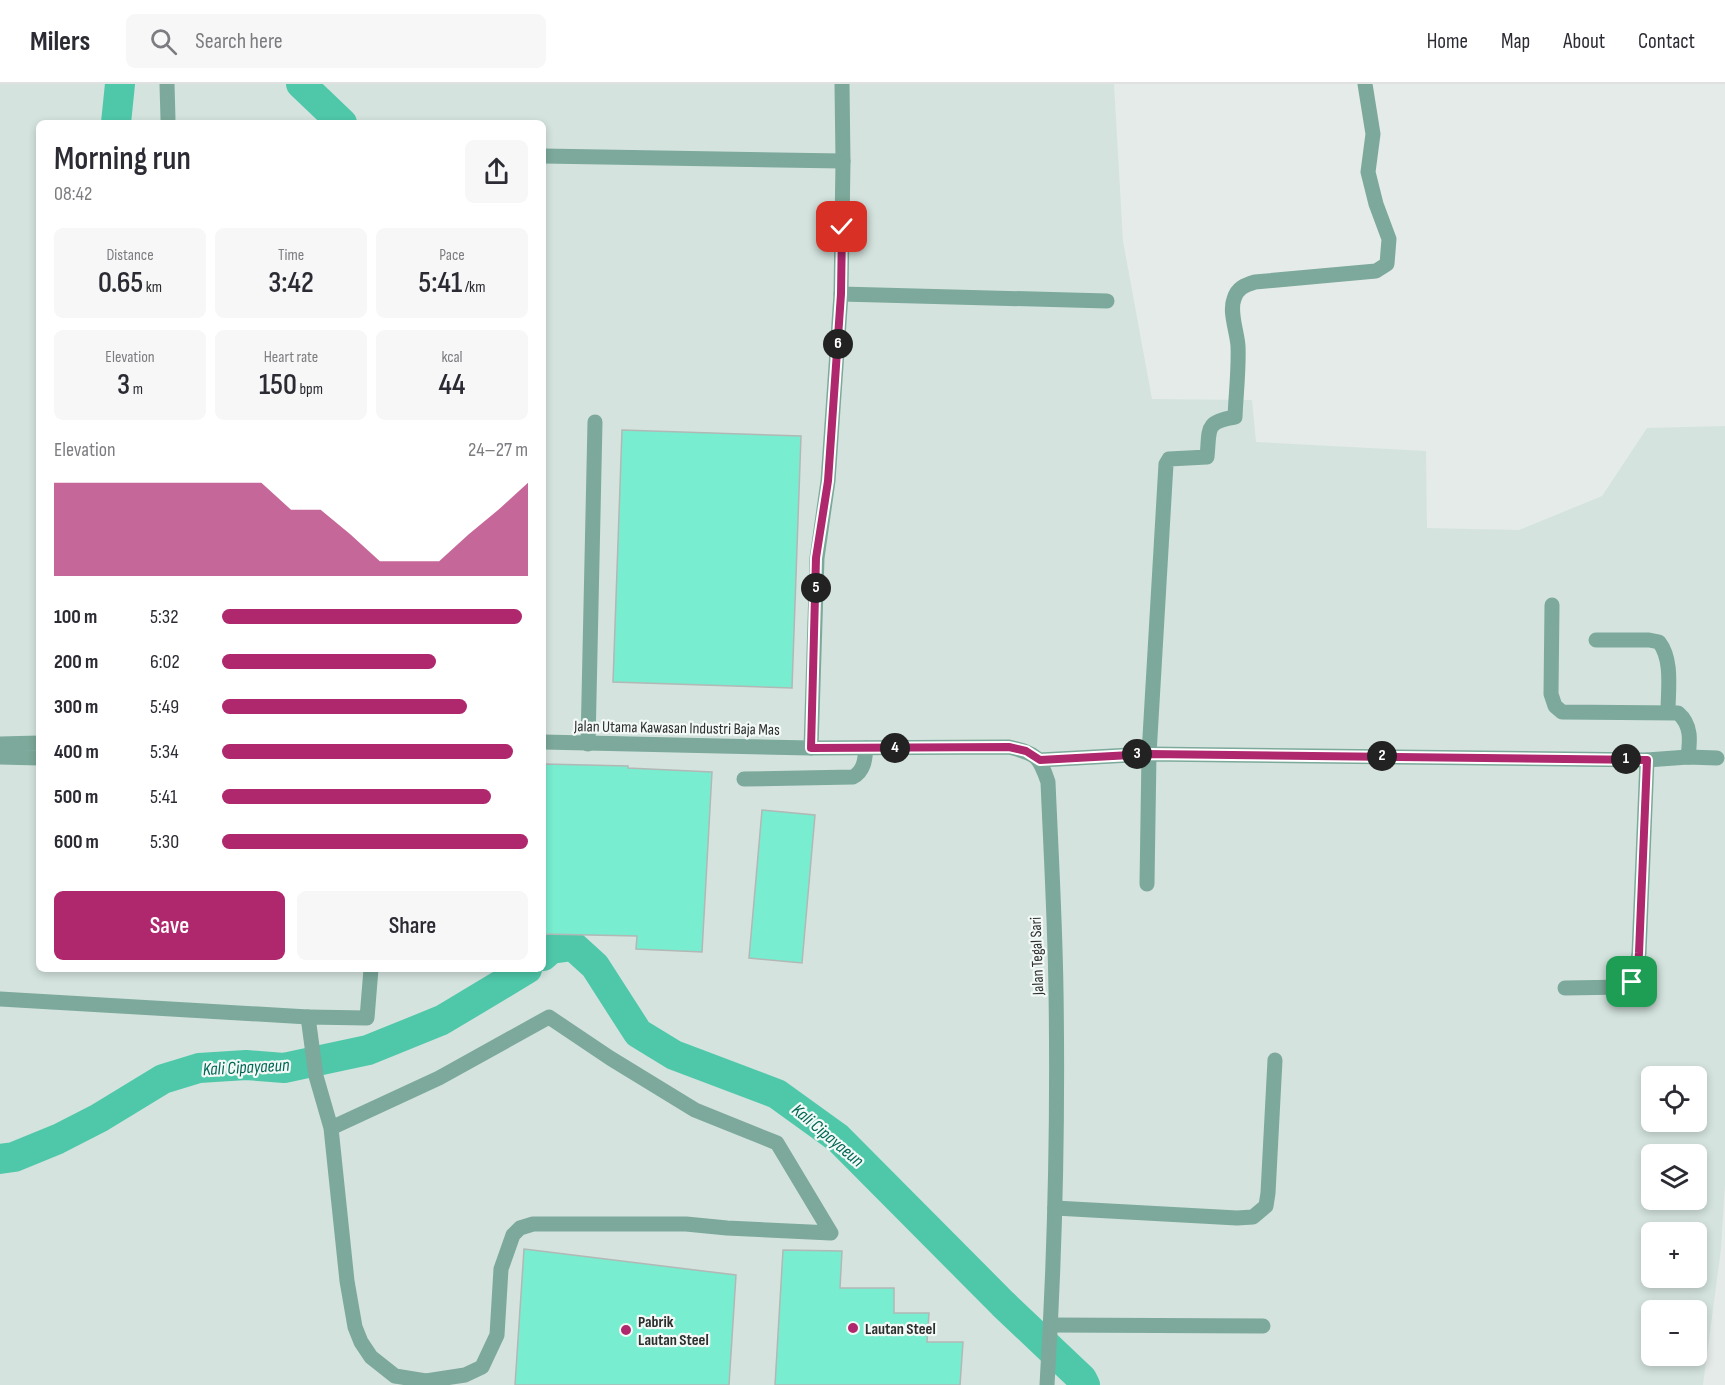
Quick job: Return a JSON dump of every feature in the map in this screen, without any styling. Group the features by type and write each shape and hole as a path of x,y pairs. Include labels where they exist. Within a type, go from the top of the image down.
{"street":[{"path":"167,84 168,119"},
{"path":"842,84 841,294 828,481 816,558 811,748 1009,747 1026,751 1040,760 1149,754 1647,760 1688,757 1717,758"},
{"path":"1147,884 1149,754 1164,476 1169,459 1207,457 1211,425 1216,420 1234,417 1238,365 1237,334 1232,308 1234,299 1244,285 1255,282 1376,271 1387,264 1389,239 1376,204 1368,172 1373,134 1365,84"},
{"path":"546,156 843,160"},
{"path":"841,294 1107,301"},
{"path":"588,744 595,422"},
{"path":"1552,605 1551,694 1555,706 1562,712 1668,711 1678,713 1688,727 1690,738 1688,757"},
{"path":"1596,640 1659,642 1664,648 1667,659 1668,711"},
{"name":"Jalan Utama Kawasan Industri Baja Mas","path":"546,742 811,748"},
{"path":"0,744 36,743"},
{"path":"744,779 852,777 859,774 864,764 866,748"},
{"path":"0,757 36,758"},
{"name":"Jalan Tegal Sari","path":"1040,760 1048,782 1056,990 1055,1208 1047,1385"},
{"path":"1565,988 1626,987 1635,977 1639,953 1647,760"},
{"path":"0,999 308,1017 367,1018 371,972"},
{"path":"308,1017 316,1077 332,1128 347,1281 355,1328 371,1357 395,1376 426,1381 465,1375 482,1367 497,1335 501,1269 513,1235 526,1226 533,1224 686,1224 831,1233 777,1143 695,1110 610,1058 549,1017 439,1078 332,1128"},
{"path":"1055,1208 1253,1217 1266,1206 1268,1193 1275,1060"},
{"path":"1050,1332 1263,1326"}],"shaded area":[{"path":"0,84 1114,84 1123,241 1152,399 1252,400 1256,442 1426,451 1427,528 1519,530 1602,496 1647,428 1725,426 1725,1184 1721,1249 1707,1355 1707,1300 1641,1300 1641,1366 1706,1366 1703,1385 0,1385"}],"building":[{"path":"622,430 801,436 792,688 613,682"},
{"path":"546,764 628,766 628,768 712,772 702,952 636,949 637,936 546,934"},
{"path":"762,810 815,815 802,963 749,958"},
{"name":"Pabrik Lautan Steel","path":"524,1249 736,1275 729,1385 515,1385"},
{"name":"Lautan Steel","path":"783,1250 842,1251 840,1288 894,1288 894,1313 929,1313 927,1342 963,1342 960,1385 775,1385"}],"waterway":[{"path":"116,120 120,84"},
{"path":"301,84 339,120"},
{"name":"Kali Cipayaeun","path":"546,953 551,949 573,946 595,966 638,1033 674,1055 777,1094 838,1138 1003,1304 1082,1379 1085,1385"},
{"name":"Kali Cipayaeun","path":"0,1159 14,1157 58,1139 99,1118 163,1079 199,1068 246,1065 284,1068 368,1050 442,1020 522,972"}],"place":[{"name":"Lautan Steel","path":"853,1328"},
{"name":"Pabrik Lautan Steel","path":"626,1330"}],"route":[{"path":"842,227 841,294 828,481 816,558 811,748 1009,747 1026,751 1040,760 1149,754 1647,760 1639,953 1638,967 1632,982"}]}
